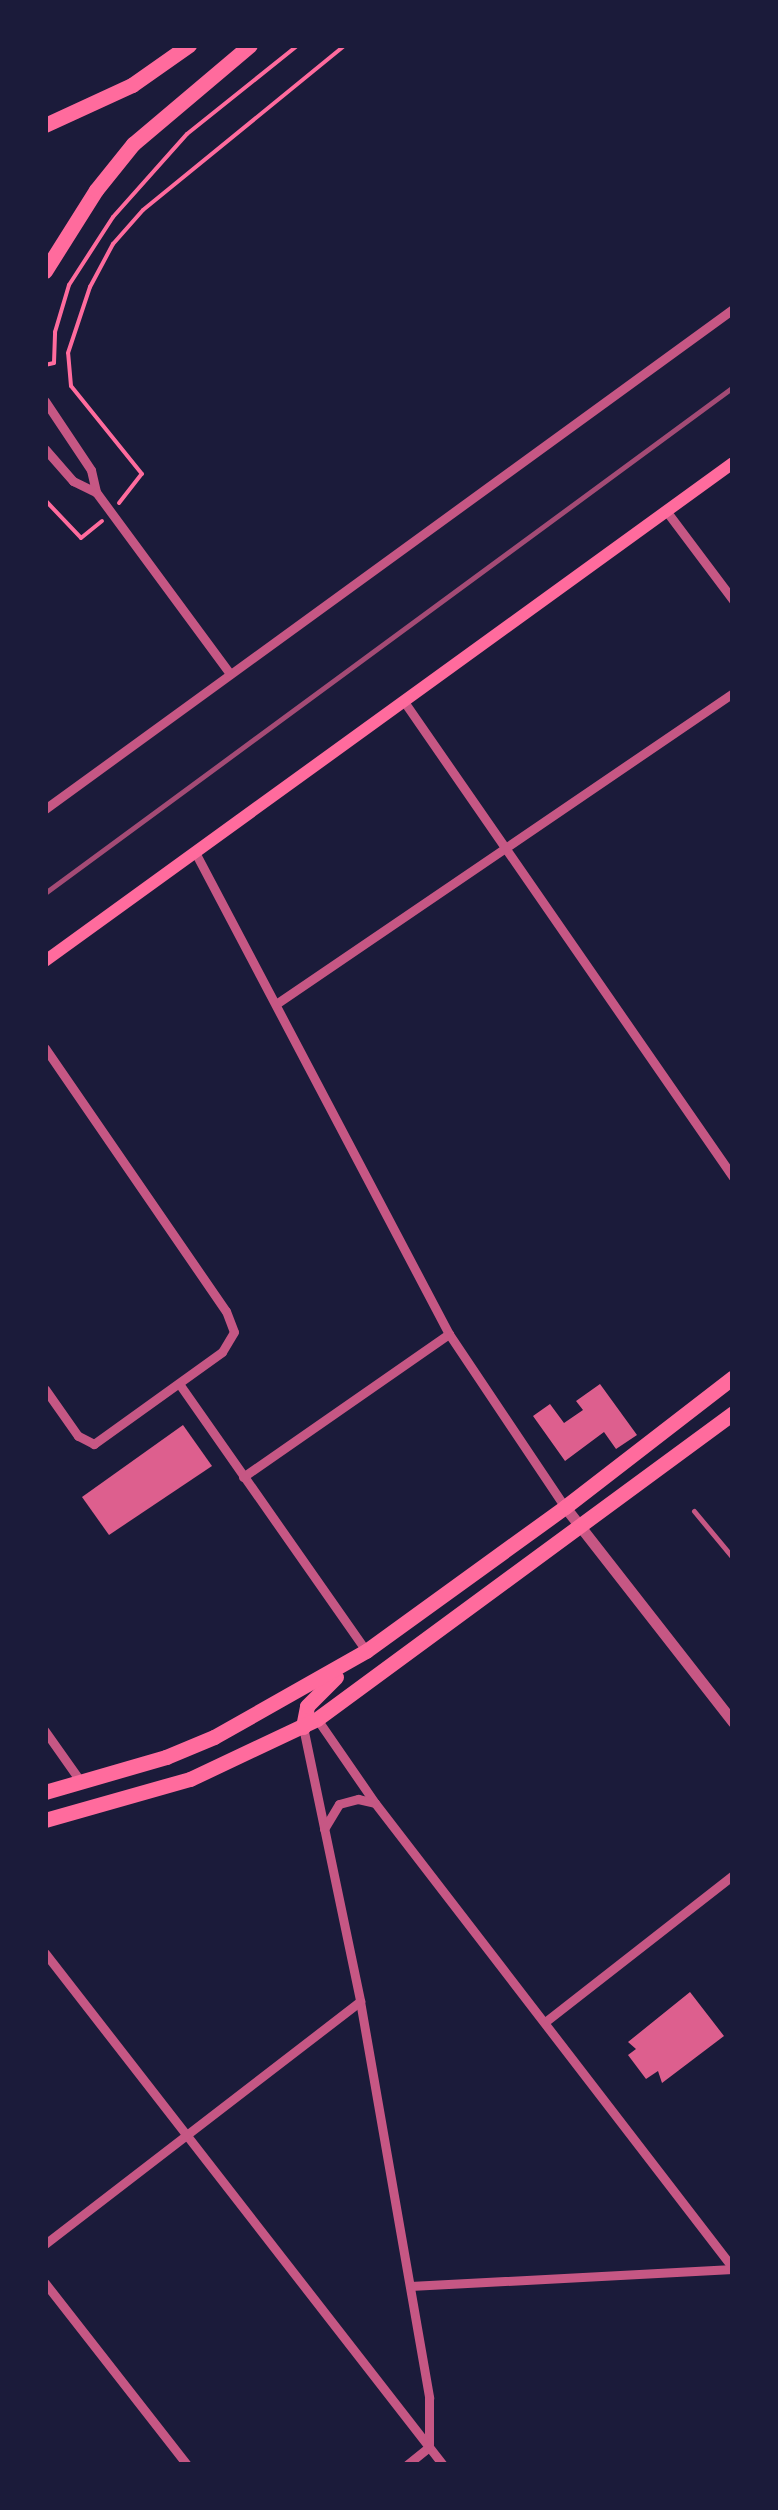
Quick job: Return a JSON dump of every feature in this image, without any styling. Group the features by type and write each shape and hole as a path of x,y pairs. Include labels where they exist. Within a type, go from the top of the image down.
{"main road":[{"path":"45,125 132,85 189,45"},
{"path":"45,271 96,190 133,144 250,45"},
{"path":"45,961 406,703 733,462"},
{"path":"45,1792 214,1737 366,1651 564,1507 733,1377"},
{"path":"45,1820 190,1779 310,1723 582,1528 733,1413"},
{"path":"310,1723 307,1706 366,1651"}],"street":[{"path":"45,809 733,309"},
{"path":"45,401 91,470 96,492 230,674"},
{"path":"45,449 73,482 96,492"},
{"path":"668,512 733,600"},
{"path":"276,1004 733,693"},
{"path":"406,703 733,1177"},
{"path":"196,854 449,1334 564,1507 733,1722"},
{"path":"45,1048 226,1311 234,1332 222,1352 180,1386 94,1444 78,1436 45,1390"},
{"path":"243,1477 449,1334"},
{"path":"180,1386 366,1651"},
{"path":"310,1723 546,2022 733,2268"},
{"path":"310,1723 324,1830 360,2001 429,2398 429,2447"},
{"path":"45,1732 81,1782"},
{"path":"324,1830 339,1804 358,1799 375,1803"},
{"path":"546,2022 733,1875"},
{"path":"45,1953 442,2465"},
{"path":"45,2244 360,2001"},
{"path":"410,2286 733,2268"},
{"path":"45,2282 187,2465"},
{"path":"406,2465 429,2447"}],"lane":[{"path":"694,1511 733,1558"}],"path":[{"path":"45,365 54,362 55,332 69,285 113,217 187,134 298,45"},
{"path":"45,500 81,538 111,513 142,474 71,386 68,353 90,287 113,244 143,210 345,45"}],"building":[{"path":"600,1384 637,1435 616,1449 604,1432 565,1461 533,1416 550,1404 564,1423 583,1410 576,1401"},
{"path":"183,1425 212,1466 109,1535 82,1497"},
{"path":"690,1992 724,2036 662,2083 658,2071 646,2079 628,2055 636,2049 628,2042"}],"railway":[{"path":"45,893 733,387"}]}
